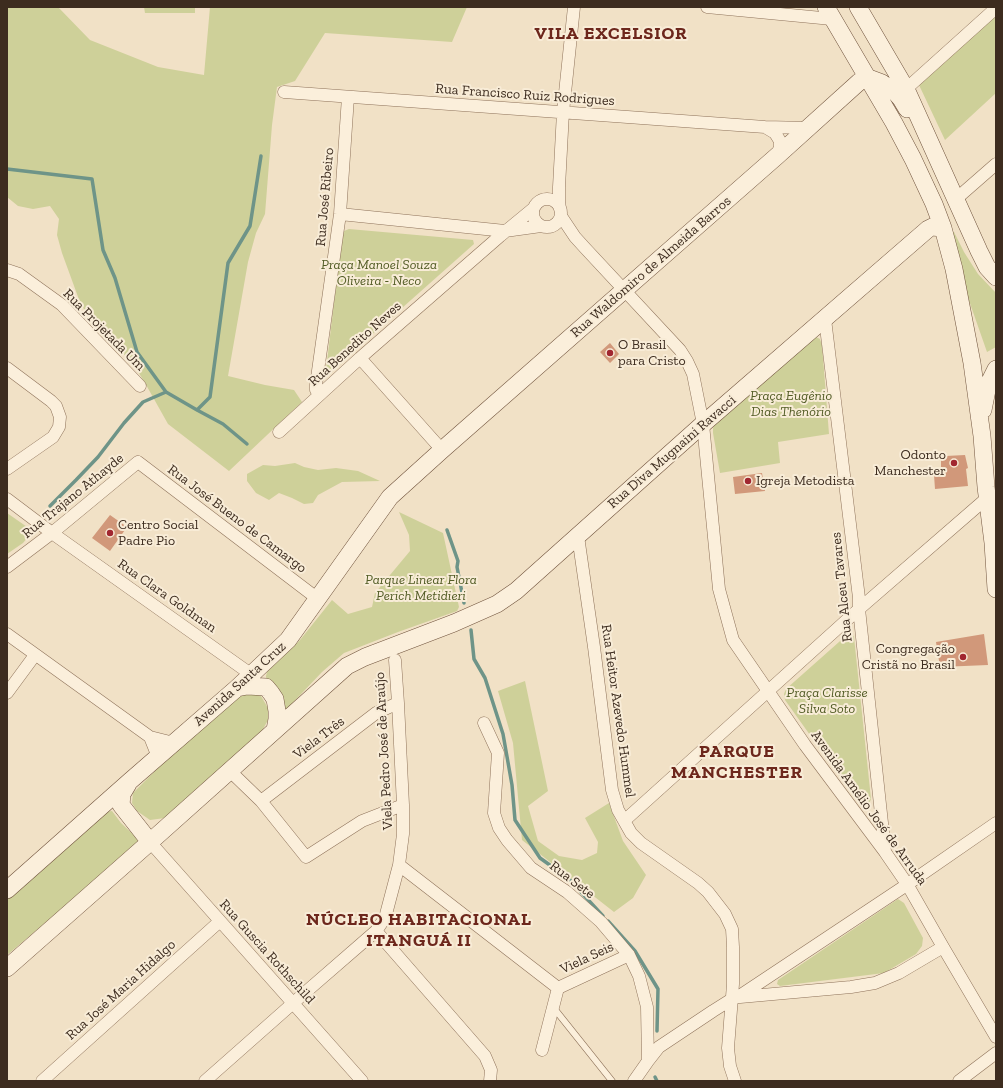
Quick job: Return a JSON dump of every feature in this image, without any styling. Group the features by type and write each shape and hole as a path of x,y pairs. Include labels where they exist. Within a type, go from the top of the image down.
{"main road":[{"path":"858,7 906,89 979,251 987,267 996,278"},
{"path":"831,11 862,75 894,123 913,159 934,204 943,228 956,277 972,363 982,436 987,498 993,543 996,589"},
{"path":"862,75 888,86 901,99 945,177"},
{"name":"Rua Waldomiro de Almeida Barros","path":"442,450 777,156 862,75"},
{"name":"Rua Diva Mugnaini Ravacci","path":"388,655 497,604 516,591 703,424 928,229 932,227 943,228"},
{"path":"982,436 982,410 988,385 995,377"},
{"name":"Avenida Santa Cruz","path":"9,885 252,675 288,640 390,496 442,450"},
{"path":"7,968 169,826 347,666 365,657 388,655"},
{"path":"252,675 266,687 275,699 277,719 275,730"},
{"path":"237,688 247,686 266,687"},
{"path":"130,781 122,794 121,805 150,842"},
{"path":"121,805 140,824 151,826 169,826"}],"street":[{"path":"340,214 505,231 541,226 554,226 560,220 559,201 563,112 574,7"},
{"path":"708,7 831,11"},
{"path":"906,89 996,8"},
{"name":"Rua Francisco Ruiz Rodrigues","path":"284,92 765,127 808,128"},
{"name":"Rua José Ribeiro","path":"319,395 316,390 316,385 340,214 348,97"},
{"path":"765,127 775,133 780,141 777,156"},
{"path":"956,199 996,164"},
{"name":"Rua Benedito Neves","path":"279,432 360,358 505,231 549,195 560,169"},
{"name":"Avenida Amélio José de Arruda","path":"539,204 547,199 555,202 575,237 680,350 687,361 693,374 703,424 720,589 733,640 805,745 908,884 996,1037"},
{"path":"539,204 533,216 541,226"},
{"name":"Rua Projetada Um","path":"7,270 19,274 62,305 140,386"},
{"name":"Rua Alceu Tavares","path":"825,319 859,598 885,852"},
{"path":"360,358 442,450"},
{"path":"7,368 51,401 56,406 60,417 59,427 53,437 7,469"},
{"name":"Rua José Bueno de Camargo","path":"138,462 318,599"},
{"name":"Rua Trajano Athayde","path":"7,566 52,533 138,462"},
{"path":"624,821 860,609 987,498"},
{"name":"Rua Clara Goldman","path":"7,499 52,533 252,675"},
{"path":"969,514 984,515 990,522"},
{"name":"Rua Heitor Azevedo Hummel","path":"578,536 612,790 618,810 631,833 641,843 698,883 708,892 725,914 732,929 733,984 735,998 730,1021 728,1048 730,1066 735,1081"},
{"path":"7,634 150,737 174,743"},
{"path":"7,692 35,655"},
{"name":"Viela Pedro José de Araújo","path":"206,1081 376,931 385,918 399,865 403,834 398,703 388,655"},
{"name":"Viela Três","path":"261,801 376,714 398,703"},
{"name":"Rua Sete","path":"484,723 498,753 494,813 499,828 507,840 531,868 567,892 602,922 629,955 639,976 647,1007 648,1060"},
{"path":"150,737 158,757"},
{"path":"230,771 261,801 306,858 362,821 403,805"},
{"path":"634,1081 659,1046 756,985 908,884 996,823"},
{"name":"Rua Guscia Rothschild","path":"150,842 219,922 362,1081"},
{"path":"399,865 558,988 542,1050"},
{"name":"Rua José Maria Hidalgo","path":"42,1081 219,922"},
{"path":"376,931 485,1056 491,1070 490,1081"},
{"path":"735,998 851,987 875,983 899,973 943,947"},
{"name":"Viela Seis","path":"558,988 629,955"},
{"path":"733,984 756,985 760,989 772,994"},
{"path":"713,1011 720,1010 726,1012 730,1021"},
{"path":"959,1081 996,1053"}],"lane":[{"path":"553,1007 612,1081"}],"green space":[{"path":"7,7 58,7 90,40 158,67 204,75 210,7 467,7 452,42 325,33 295,81 277,87 272,125 265,214 256,233 248,262 228,376 294,390 302,402 229,471 168,424 132,362 103,334 81,305 57,235 59,219 50,206 33,209 18,206 7,197"},
{"path":"144,7 195,7 195,13 145,13"},
{"path":"996,16 996,93 945,140 919,85"},
{"name":"Praça Manoel Souza Oliveira - Neco","path":"349,229 473,240 474,244 330,372 326,370 342,235 344,231"},
{"path":"954,232 964,252 978,274 996,293 996,347 987,352 966,292 952,233"},
{"name":"Praça Eugênio Dias Thenório","path":"816,337 820,339 822,345 829,434 778,442 780,463 720,473 713,433 713,428 716,422"},
{"path":"295,463 304,467 318,470 336,468 358,471 380,481 342,482 318,495 313,503 304,504 279,493 269,500 256,493 247,481 247,474 263,465 275,466"},
{"name":"Parque Linear Flora Perich Metidieri","path":"399,512 443,533 459,607 457,611 344,653 322,672 283,713 266,679 267,672 300,640 332,600 348,614 372,607 375,593 410,551 409,535"},
{"path":"7,513 30,529 28,537 23,543 7,554"},
{"name":"Praça Clarisse Silva Soto","path":"848,634 852,634 854,637 871,799 869,804 864,806 860,805 785,700 784,694 786,689"},
{"path":"525,681 548,791 528,806 538,841 559,856 582,860 597,853 598,842 585,818 609,803 623,841 646,875 633,898 614,912 522,840 513,743 498,691"},
{"path":"249,692 261,696 268,708 268,720 262,731 165,818 150,820 137,811 132,803 133,793 158,768 235,699"},
{"path":"112,811 121,823 138,839 137,844 133,849 7,955 7,898 105,812"},
{"path":"898,899 904,903 923,938 922,946 916,954 884,973 780,986 777,984 778,980"}],"building":[{"name":"O Brasil para Cristo","path":"610,343 619,354 610,363 600,352"},
{"path":"965,455 968,468 966,469 968,486 935,489 934,475 941,474 941,459 945,458 946,456"},
{"name":"Igreja Metodista","path":"762,473 765,491 735,494 733,477"},
{"name":"Centro Social Padre Pio","path":"110,515 127,527 110,551 92,538"},
{"name":"Congregação Cristã no Brasil","path":"984,634 988,665 940,667 936,642"}],"waterway":[{"path":"197,410 210,397 228,263 250,226 261,156"},
{"path":"7,169 92,179 103,250 115,278 137,352 166,392 223,424 247,444"},
{"path":"50,506 98,457 124,423 143,402 166,392"},
{"path":"447,530 458,561 457,567 464,603"},
{"path":"471,630 474,659 485,678 503,734 512,785 515,820 540,858 568,878 603,916"},
{"path":"608,921 635,951 658,989 657,1031"},
{"path":"655,1077 657,1081"}],"place":[{"name":"O Brasil para Cristo","path":"610,353"},
{"name":"Odonto Manchester","path":"954,463"},
{"name":"Igreja Metodista","path":"748,481"},
{"name":"Centro Social Padre Pio","path":"110,533"},
{"name":"Congregação Cristã no Brasil","path":"963,657"}],"district":[{"name":"VILA EXCELSIOR","path":"611,34"},
{"name":"PARQUE MANCHESTER","path":"737,762"},
{"name":"NÚCLEO HABITACIONAL ITANGUÁ II","path":"419,930"}]}
